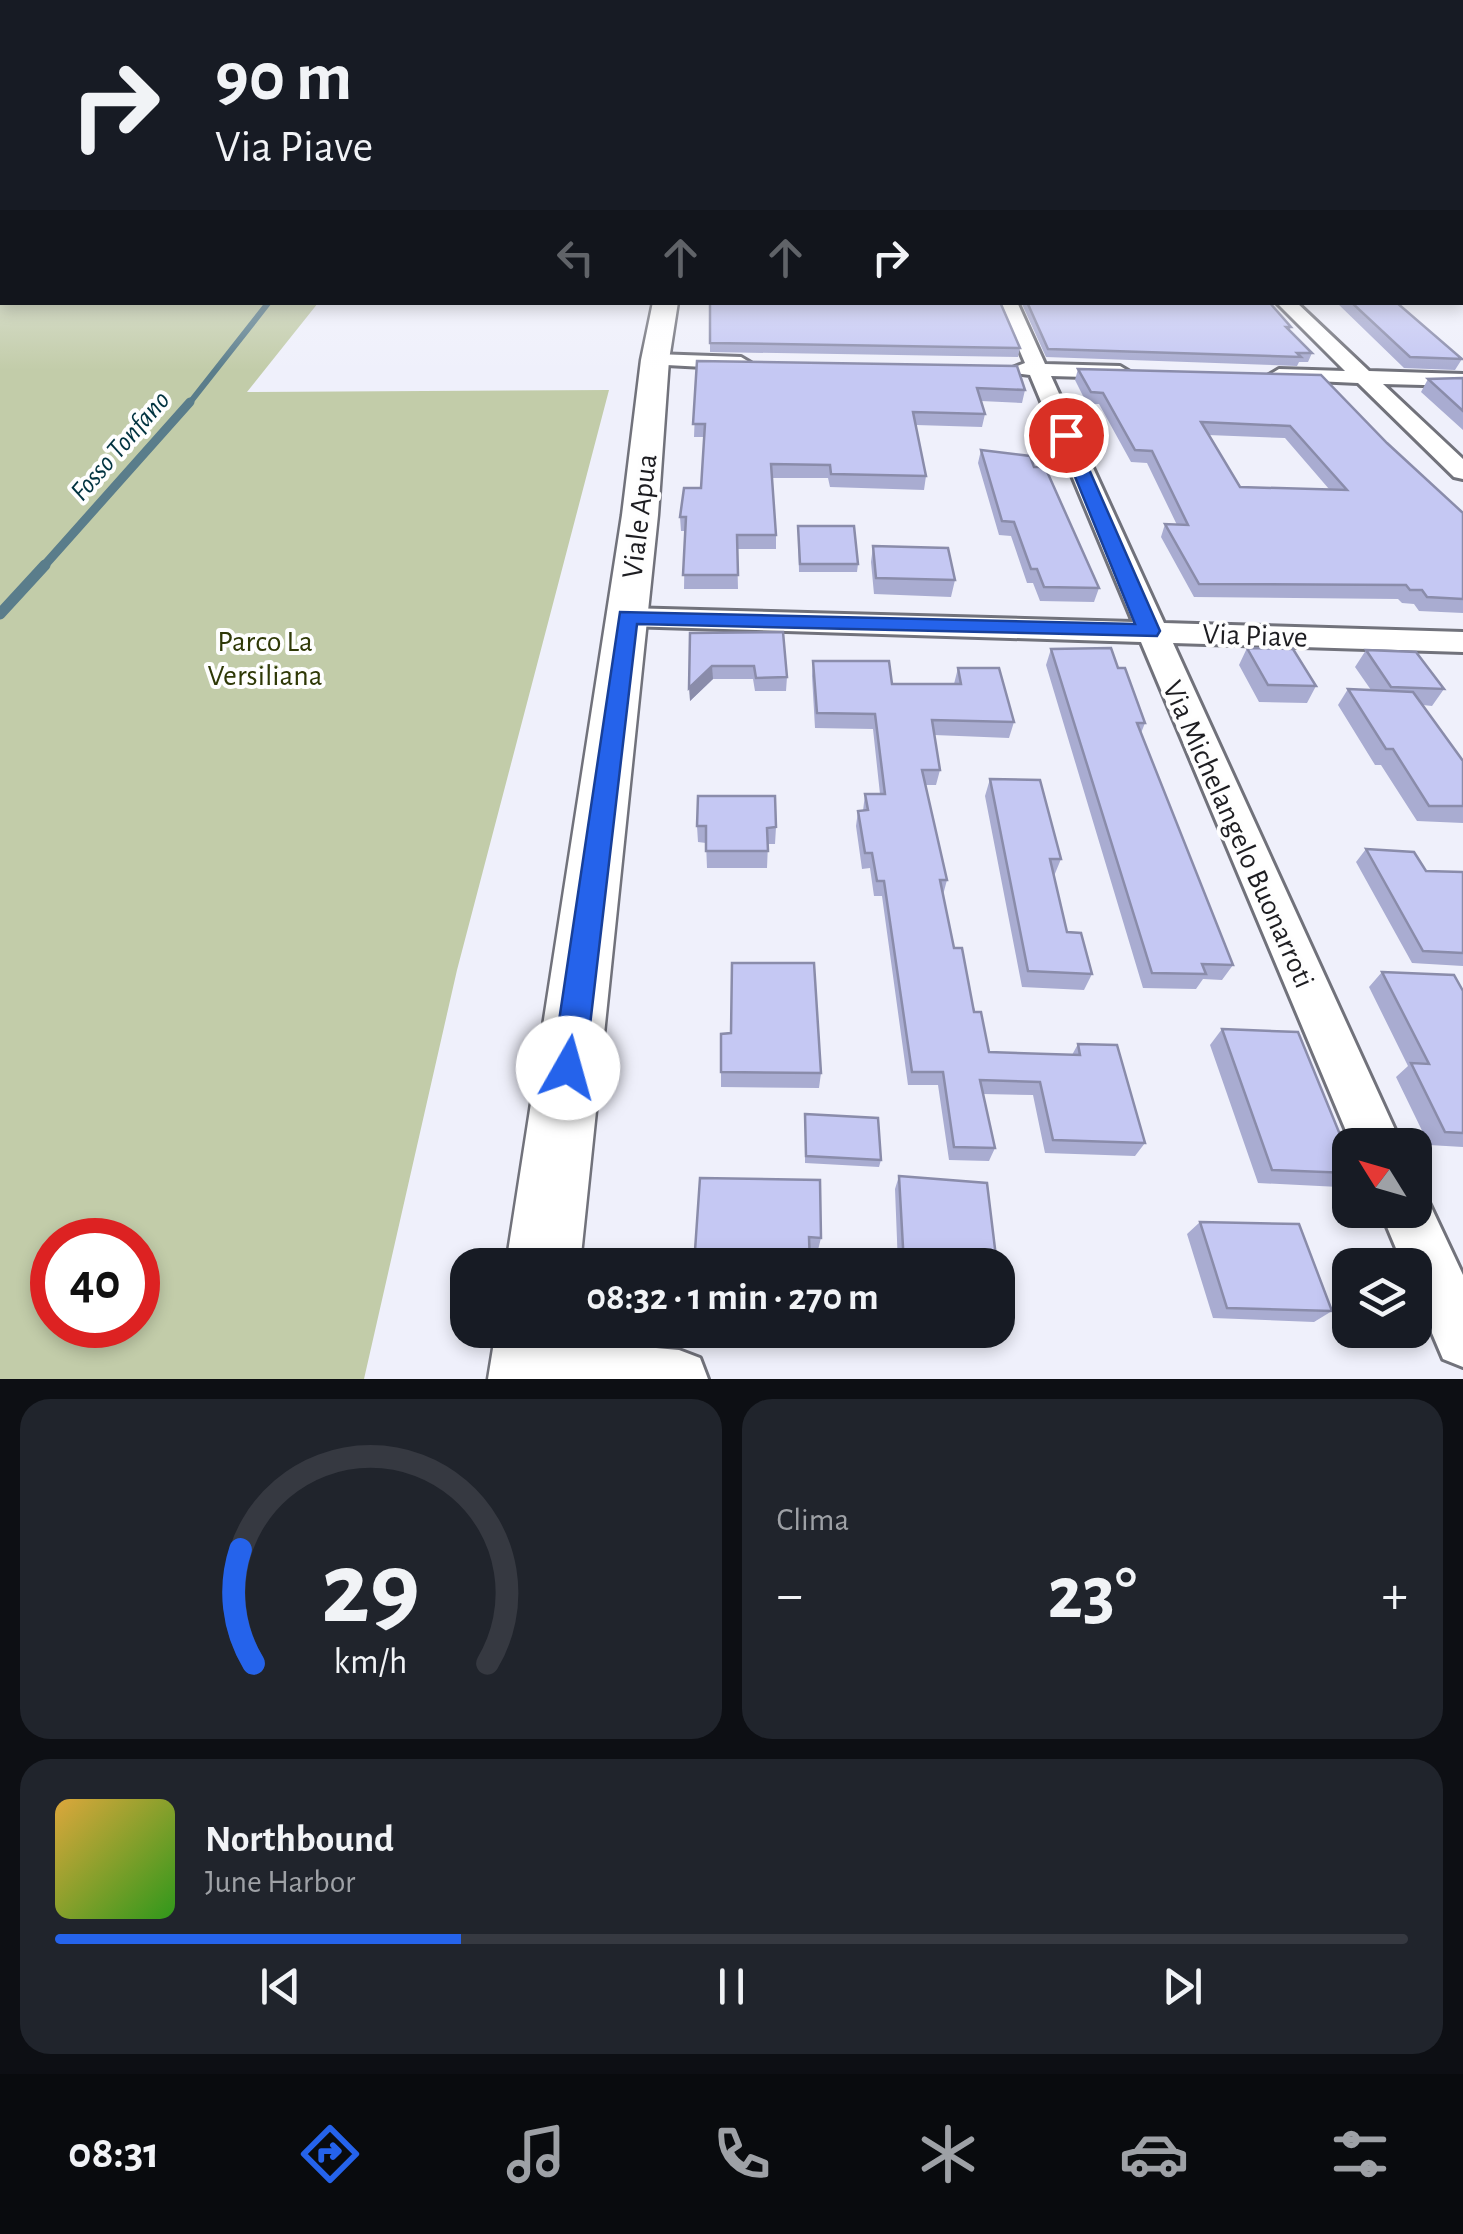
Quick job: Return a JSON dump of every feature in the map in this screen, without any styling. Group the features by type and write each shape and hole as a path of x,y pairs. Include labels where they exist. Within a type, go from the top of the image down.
{"street":[{"name":"Viale Apua","path":"545,1248 627,617 655,360 665,305"},
{"name":"Via Michelangelo Buonarroti","path":"1009,305 1369,1128"},
{"path":"1289,305 1463,472"},
{"path":"655,360 770,363"},
{"path":"1000,369 1133,372"},
{"path":"1266,375 1463,380"},
{"name":"Via Piave","path":"627,617 1453,641"},
{"path":"1453,641 1463,669"},
{"path":"1414,1228 1463,1339"},
{"path":"531,1358 680,1379"}],"green space":[{"name":"Parco La Versiliana","path":"0,305 316,305 247,392 609,390 457,970 364,1379 0,1379"}],"building":[{"path":"710,305 1001,305 1020,348 710,343"},
{"path":"1028,305 1272,305 1291,327 1286,327 1312,353 1297,353 1301,357 1048,349"},
{"path":"1354,305 1399,305 1462,359 1410,357"},
{"path":"697,361 1017,366 1025,390 977,388 985,414 913,412 926,476 831,474 830,465 771,464 776,535 737,535 738,575 683,575 686,517 680,517 684,488 701,488 705,424 693,424"},
{"path":"1078,369 1321,375 1463,513 1463,599 1427,597 1422,590 1410,590 1406,585 1199,584 1165,524 1188,525 1152,451 1135,450 1103,393 1091,392","holes":["1201,422 1290,426 1347,490 1240,487"]},
{"path":"1463,378 1463,411 1428,379"},
{"path":"981,450 1030,456 1034,467 1045,467 1099,588 1044,587 1037,569 1031,569 1014,522 1002,521"},
{"path":"798,526 854,526 858,564 800,564"},
{"path":"873,546 948,548 955,580 876,578"},
{"path":"783,632 787,677 756,678 754,666 712,666 689,688 690,633"},
{"path":"1111,648 1118,668 1125,668 1145,723 1137,723 1233,965 1202,964 1206,974 1152,973 1051,649"},
{"path":"1247,648 1293,649 1316,686 1268,685"},
{"path":"1366,650 1416,652 1444,689 1391,687"},
{"path":"813,661 889,661 892,684 961,684 958,668 999,668 1014,722 932,720 940,770 922,770 947,880 940,880 954,948 962,948 974,1012 981,1012 989,1052 1080,1055 1078,1044 1117,1045 1145,1143 1053,1140 1040,1082 980,1080 995,1148 954,1147 943,1072 912,1072 884,881 877,881 872,853 865,853 858,811 868,810 865,794 885,794 875,714 817,713"},
{"path":"1348,689 1413,692 1463,761 1463,806 1429,806"},
{"path":"990,779 1040,780 1061,859 1050,859 1067,932 1081,933 1092,974 1028,971"},
{"path":"698,796 775,796 776,827 767,828 768,851 706,851 706,826 697,826"},
{"path":"1366,849 1414,852 1426,871 1463,872 1463,953 1423,951"},
{"path":"732,963 814,963 821,1073 721,1072 721,1034 731,1033"},
{"path":"1382,972 1454,975 1463,991 1463,1133 1445,1132 1411,1063 1429,1064"},
{"path":"1222,1029 1298,1032 1337,1128 1332,1128 1332,1172 1272,1170"},
{"path":"805,1114 878,1118 881,1160 806,1156"},
{"path":"899,1176 987,1183 995,1248 903,1248"},
{"path":"700,1178 820,1180 821,1238 809,1237 809,1248 695,1248"},
{"path":"1200,1222 1299,1224 1332,1311 1227,1308"}],"waterway":[{"name":"Fosso Tonfano","path":"188,405 267,305"},
{"name":"Fosso Tonfano","path":"43,567 190,402"},
{"name":"Fosso Tonfano","path":"0,614 45,565"}],"route":[{"path":"568,1068 627,617 1149,631 1066,435"}]}
